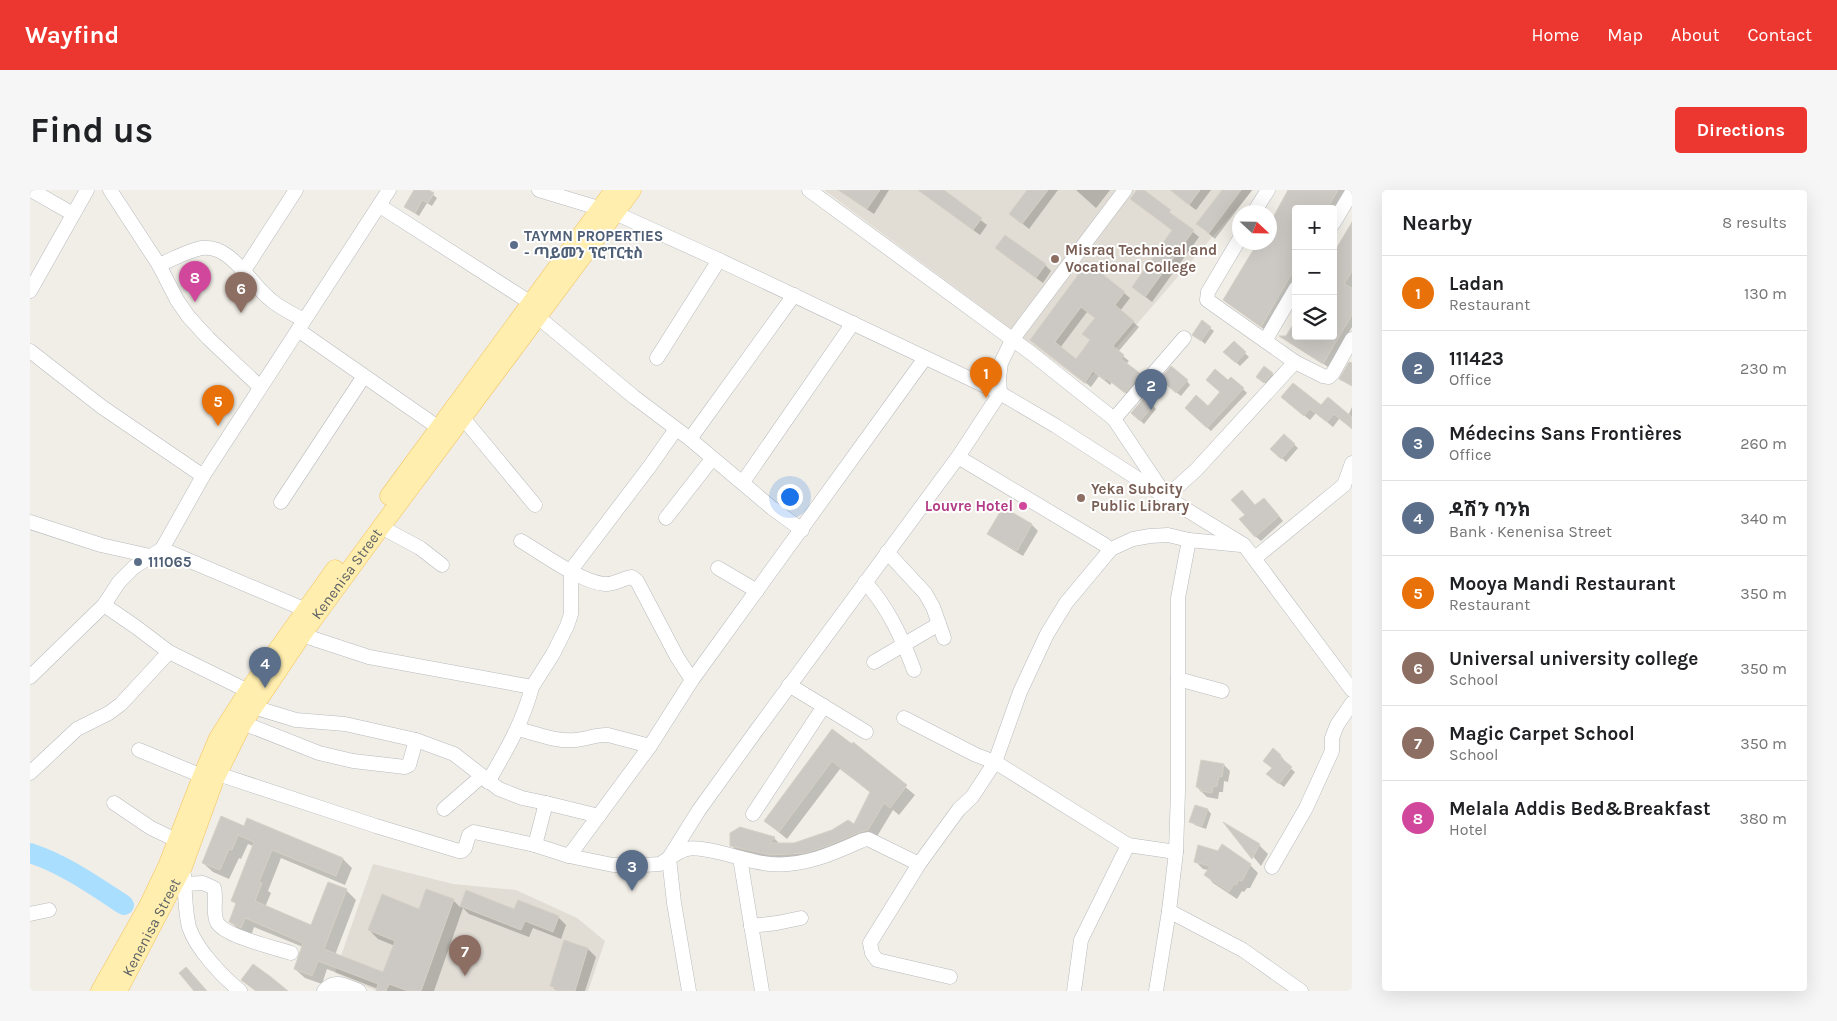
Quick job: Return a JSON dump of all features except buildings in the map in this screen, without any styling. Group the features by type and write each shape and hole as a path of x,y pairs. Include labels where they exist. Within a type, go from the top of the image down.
{"main road":[{"name":"Kenenisa Street","path":"608,211 614,190"},
{"name":"Kenenisa Street","path":"154,910 184,876 218,738 302,635 381,526 463,418 535,310 608,211 632,190"},
{"name":"Kenenisa Street","path":"100,991 140,934 154,910 178,841 210,775 243,723 251,699 306,610 439,428 535,310"},
{"name":"Kenenisa Street","path":"118,991 140,934"}],"street":[{"path":"31,190 73,214"},
{"path":"30,291 87,190"},
{"path":"110,190 159,265 177,300 188,316 208,338 260,387"},
{"path":"243,272 296,190"},
{"path":"30,677 104,605 119,582 134,567 156,553 202,476 389,190"},
{"path":"539,190 608,211 719,260 1000,393 1056,426 1244,545 1352,690"},
{"path":"809,190 1114,418 1166,497"},
{"path":"689,991 674,903 669,858 699,810 789,685 958,457 1000,393 999,377 1001,363 1012,340 1125,190"},
{"path":"1258,205 1268,190"},
{"path":"1337,217 1352,192"},
{"path":"380,206 535,310 634,397 690,439 772,508 802,530"},
{"path":"159,265 202,248 223,251 231,257 271,300 301,325 364,376 439,428"},
{"path":"1233,250 1208,292 1208,300 1295,362 1323,376 1329,377 1352,340"},
{"path":"657,358 719,260"},
{"path":"690,439 794,295"},
{"path":"1265,341 1292,295"},
{"path":"743,482 853,323"},
{"path":"1114,418 1184,338"},
{"path":"30,351 102,407 202,476"},
{"path":"569,856 650,746 692,680 925,358"},
{"path":"1166,497 1196,470 1295,362"},
{"path":"281,502 364,376"},
{"path":"463,418 535,505"},
{"path":"444,809 485,779 518,729 532,687 553,654 569,620 572,600 571,570 676,429"},
{"path":"958,457 1105,545"},
{"path":"666,518 712,459"},
{"path":"1255,558 1348,485 1352,463"},
{"path":"30,522 101,545 156,553 306,610"},
{"path":"381,526 420,548 442,565"},
{"path":"950,977 877,960 872,953 870,943 919,864 956,814 972,797 995,762 1020,692 1048,634 1066,603 1111,549 1133,539 1168,535 1189,540 1244,545"},
{"path":"1156,991 1176,852 1178,791 1178,598 1189,540"},
{"path":"521,541 591,582 608,584 632,577 638,581 677,657 692,680"},
{"path":"887,552 933,607 944,638"},
{"path":"718,568 757,591"},
{"path":"865,582 878,596 904,645 914,670"},
{"path":"104,605 170,652 251,699 296,720 345,724 416,740 454,754 499,789 522,798 599,816"},
{"path":"874,662 939,624"},
{"path":"302,635 369,657 532,687"},
{"path":"30,773 77,729 109,713 121,704 170,652"},
{"path":"1178,679 1222,691"},
{"path":"789,685 866,732"},
{"path":"1272,867 1306,808 1332,751 1332,738 1336,725 1352,703"},
{"path":"753,814 824,706"},
{"path":"904,718 976,755 995,762 1128,844 1176,852"},
{"path":"243,723 320,753 353,761 405,767 409,766 416,740"},
{"path":"518,729 564,740 577,740 608,734 650,746"},
{"path":"139,750 210,775 459,851 465,848 469,835 474,832 612,865 660,864 687,848 699,848 770,864 805,862 826,857 868,839 919,864"},
{"path":"114,803 151,828 178,841"},
{"path":"534,845 546,803"},
{"path":"1074,991 1081,940 1128,844"},
{"path":"740,858 762,991"},
{"path":"240,991 209,959 195,941 189,926 184,876 214,888 217,897 215,913 217,924 227,932 291,953"},
{"path":"30,914 48,910"},
{"path":"1169,911 1243,950 1301,991"},
{"path":"750,926 777,924 801,918"},
{"path":"324,991 332,985 342,983 359,991"}],"shaded area":[{"name":"Misraq Technical and Vocational College","path":"824,190 1253,190 1240,205 1232,205 1232,214 1085,384"},
{"path":"373,864 453,884 516,890 577,918 605,941 588,991 377,991 335,973"}],"waterway":[{"path":"30,853 67,869 124,905"}],"place":[{"name":"TAYMN PROPERTIES - ጣይመን ፕሮፐርቲስ","path":"514,245"},
{"name":"Misraq Technical and Vocational College","path":"1055,259"},
{"name":"Melala Addis Bed&Breakfast","path":"195,302"},
{"name":"Universal university college","path":"241,313"},
{"name":"Ladan","path":"986,398"},
{"name":"111423","path":"1151,410"},
{"name":"Mooya Mandi Restaurant","path":"218,426"},
{"name":"Yeka Subcity Public Library","path":"1081,498"},
{"name":"Louvre Hotel","path":"1023,506"},
{"name":"111065","path":"138,562"},
{"name":"ዳሽን ባንክ","path":"265,688"},
{"name":"Médecins Sans Frontières","path":"632,891"},
{"name":"Magic Carpet School","path":"465,976"}]}
